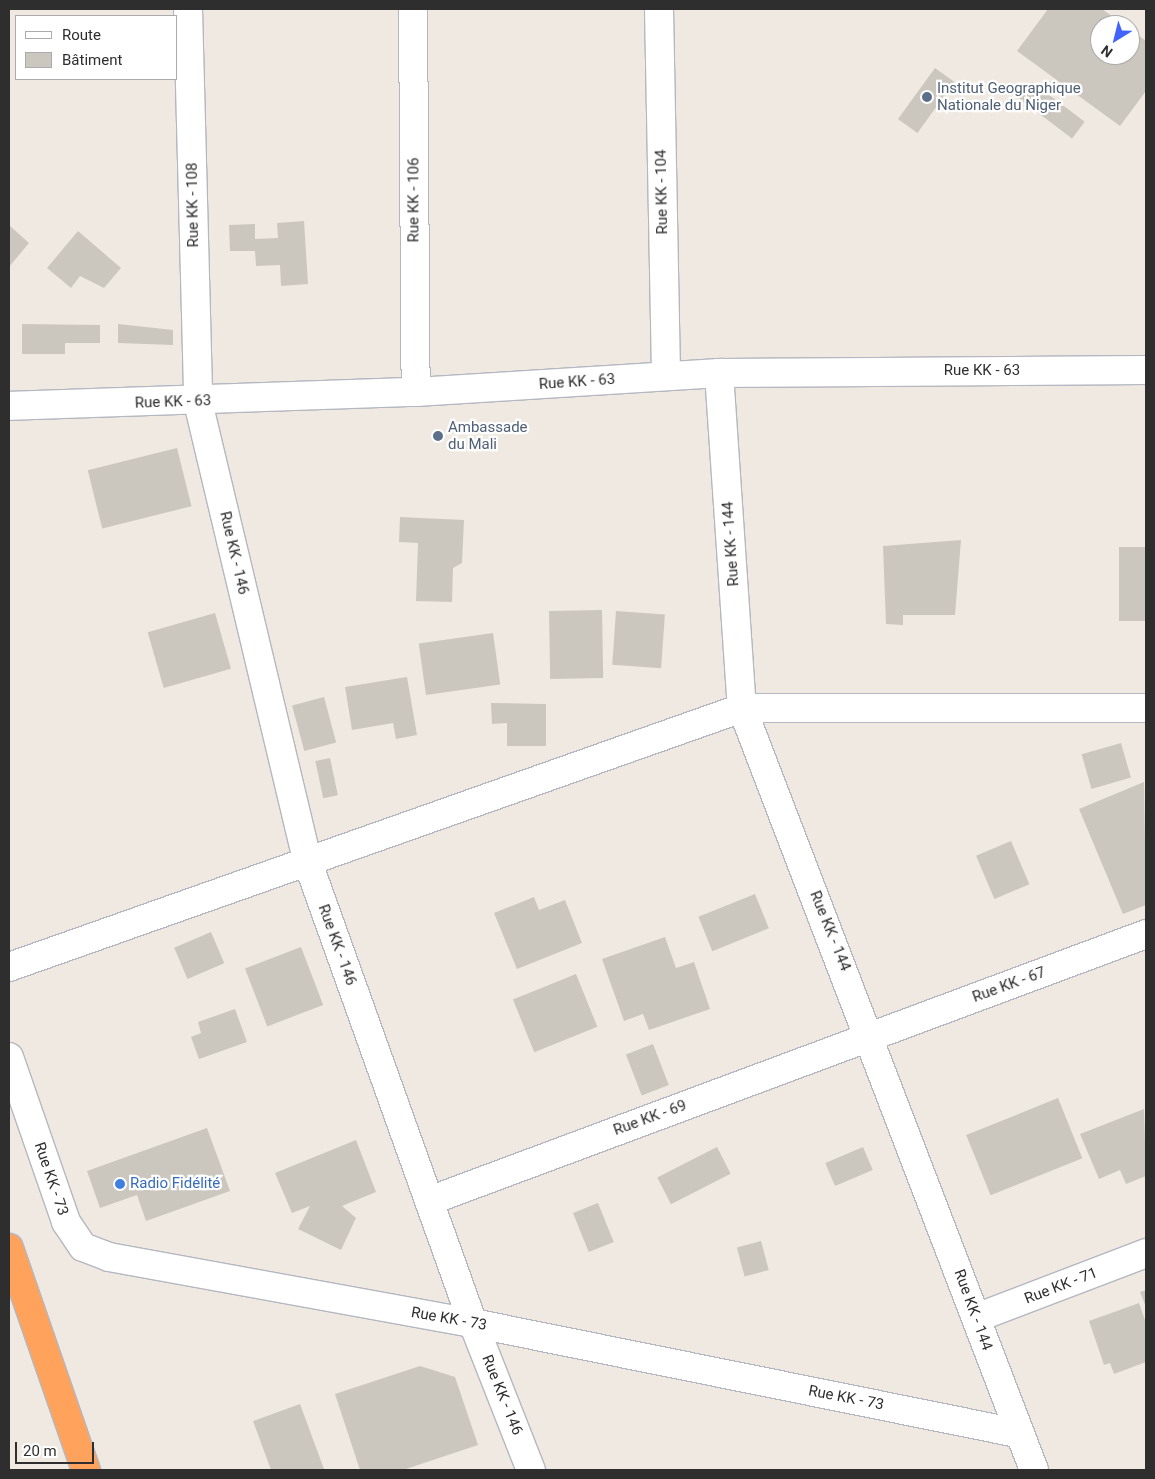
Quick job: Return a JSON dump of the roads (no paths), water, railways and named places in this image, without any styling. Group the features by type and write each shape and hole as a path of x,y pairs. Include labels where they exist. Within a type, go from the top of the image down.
{"highway":[{"path":"9,1248 86,1470"}],"street":[{"name":"Rue KK - 108","path":"188,9 198,402"},
{"name":"Rue KK - 106","path":"413,9 416,392"},
{"name":"Rue KK - 104","path":"659,9 666,376"},
{"name":"Rue KK - 63","path":"9,406 198,402 416,392 719,372 1146,370"},
{"name":"Rue KK - 144","path":"719,372 742,708 872,1036 1017,1433 1034,1470"},
{"name":"Rue KK - 146","path":"198,402 307,860 473,1323 531,1470"},
{"path":"9,967 307,860 742,708 1146,708"},
{"name":"Rue KK - 67","path":"872,1036 1146,934"},
{"name":"Rue KK - 69","path":"429,1201 872,1036"},
{"name":"Rue KK - 73","path":"9,1056 66,1222 83,1247 109,1258 473,1323 1017,1433"},
{"name":"Rue KK - 71","path":"976,1318 1146,1253"}],"place":[{"name":"Institut Geographique Nationale du Niger","path":"927,97"},
{"name":"Ambassade du Mali","path":"438,436"},
{"name":"Radio Fidélité","path":"120,1184"}]}
